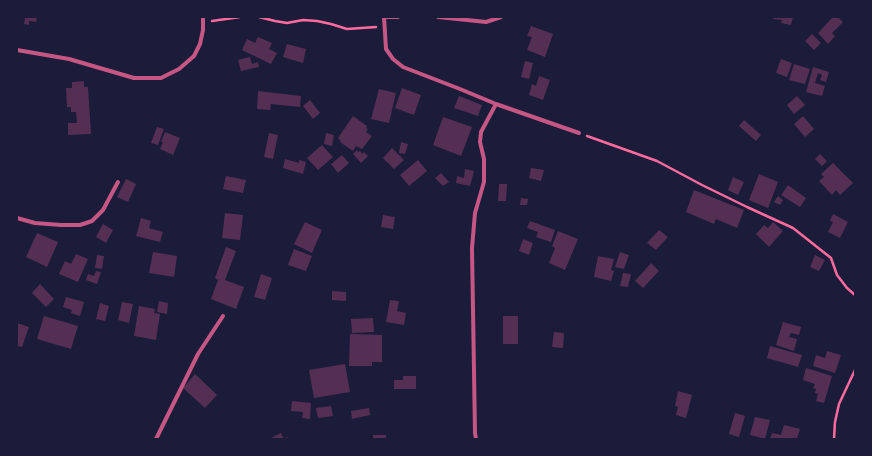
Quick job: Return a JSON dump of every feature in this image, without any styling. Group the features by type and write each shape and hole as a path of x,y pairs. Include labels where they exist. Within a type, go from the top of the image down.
{"street":[{"path":"398,17 384,17 386,49 393,59 403,67 496,104 579,133"},
{"path":"438,17 486,22 501,17"},
{"path":"17,50 69,59 134,78 161,78 179,70 194,56 200,44 203,30 203,19"},
{"path":"476,439 472,248 475,213 484,182 484,159 480,142 481,132 496,104"},
{"path":"17,218 35,223 80,225 92,220 104,210 118,182"},
{"path":"156,439 198,354 223,316"}],"path":[{"path":"203,19 240,17"},
{"path":"259,17 287,23 303,20 318,21 347,29 385,27"},
{"path":"579,133 657,161 708,188 793,228 831,258 837,275 847,288 855,295"},
{"path":"834,439 835,422 839,404 855,370"}],"building":[{"path":"25,17 37,17 36,22 29,21 29,25 24,24"},
{"path":"773,17 793,17 791,25 781,23 782,20 773,19"},
{"path":"833,17 838,17 843,22 832,33 835,36 828,44 818,33"},
{"path":"531,26 553,34 545,57 527,50 532,37 527,36"},
{"path":"812,34 821,43 814,50 805,41"},
{"path":"258,37 272,43 269,49 277,53 271,64 242,50 247,39 255,43"},
{"path":"287,44 306,49 303,63 283,57"},
{"path":"250,57 252,64 258,62 259,67 241,71 238,60"},
{"path":"781,59 792,63 787,77 776,73"},
{"path":"525,61 533,63 529,79 521,77"},
{"path":"794,64 810,69 805,84 789,80"},
{"path":"813,67 829,72 826,82 820,80 822,75 818,73 815,83 825,86 822,96 806,92"},
{"path":"539,76 550,80 543,100 529,95 532,84 536,86"},
{"path":"84,81 84,87 88,87 91,134 68,135 68,123 77,123 76,112 71,112 71,107 67,107 66,88 72,88 72,82"},
{"path":"402,88 421,95 414,115 395,108"},
{"path":"379,89 396,93 389,123 371,119"},
{"path":"258,91 301,96 300,107 271,104 270,110 257,109"},
{"path":"459,96 482,105 478,116 454,108"},
{"path":"797,96 805,105 794,114 787,105"},
{"path":"310,100 320,113 313,119 303,106"},
{"path":"353,116 367,126 366,128 368,129 366,132 372,136 362,149 356,146 353,151 340,142 341,141 338,138"},
{"path":"803,116 814,129 805,137 794,124"},
{"path":"443,117 472,127 461,156 433,145"},
{"path":"744,120 761,135 756,141 739,126"},
{"path":"157,127 164,129 158,145 151,143"},
{"path":"165,132 180,138 173,155 160,149"},
{"path":"269,133 278,135 273,159 264,157"},
{"path":"326,133 334,135 332,146 324,144"},
{"path":"401,142 408,144 405,154 399,153"},
{"path":"322,145 333,157 318,170 307,158"},
{"path":"392,148 404,160 394,169 383,158"},
{"path":"357,150 362,154 364,152 368,156 361,163 353,154"},
{"path":"820,154 827,161 822,166 815,159"},
{"path":"342,155 349,163 338,173 331,164"},
{"path":"285,159 299,163 299,160 306,162 303,174 283,168"},
{"path":"418,160 427,171 409,186 400,175"},
{"path":"833,163 853,183 840,195 836,190 832,195 819,181 824,177 821,174"},
{"path":"531,168 544,170 541,181 529,178"},
{"path":"465,169 474,171 470,186 456,183 457,176 464,178"},
{"path":"441,173 449,182 443,186 435,178"},
{"path":"759,174 778,182 768,208 749,200"},
{"path":"226,176 246,180 243,193 223,189"},
{"path":"733,177 744,182 738,195 728,190"},
{"path":"126,179 136,184 128,202 117,197"},
{"path":"499,184 507,184 506,201 498,201"},
{"path":"788,185 806,198 800,207 781,195"},
{"path":"694,190 744,210 737,228 716,219 714,224 686,212"},
{"path":"778,196 783,200 780,205 774,202"},
{"path":"521,198 528,199 527,205 520,205"},
{"path":"225,213 243,215 240,240 222,238"},
{"path":"833,214 848,222 840,238 828,232 833,222 830,221"},
{"path":"383,215 395,217 393,229 381,227"},
{"path":"141,218 151,221 149,228 163,232 160,242 136,236"},
{"path":"530,221 555,230 551,242 536,237 538,232 527,228"},
{"path":"305,222 322,230 312,253 294,244"},
{"path":"773,222 783,231 769,247 756,234 764,225 768,228"},
{"path":"103,224 113,230 106,243 96,237"},
{"path":"659,230 668,237 656,250 647,243"},
{"path":"558,231 578,239 565,270 549,263 555,248 552,246"},
{"path":"37,233 58,242 47,267 26,257"},
{"path":"523,239 533,243 529,255 519,251"},
{"path":"226,247 236,251 225,280 244,287 236,309 211,299 218,280 215,278"},
{"path":"294,249 312,256 306,271 288,265"},
{"path":"153,252 177,256 174,277 149,273"},
{"path":"620,252 629,255 624,269 615,267"},
{"path":"76,254 88,259 78,282 59,274 65,261 71,264"},
{"path":"97,255 104,256 102,269 95,268"},
{"path":"815,255 825,260 819,271 810,267"},
{"path":"598,256 614,259 611,270 614,271 611,281 594,277"},
{"path":"651,263 659,271 643,288 635,281"},
{"path":"96,271 101,272 97,284 86,280 88,274 94,276"},
{"path":"623,273 631,274 628,287 620,286"},
{"path":"261,274 272,278 265,300 254,297"},
{"path":"40,284 54,299 46,307 32,293"},
{"path":"332,291 346,292 346,301 332,300"},
{"path":"66,297 84,302 80,316 71,313 72,310 63,307"},
{"path":"390,300 399,301 397,311 406,313 404,325 386,322"},
{"path":"159,301 168,303 167,314 157,312"},
{"path":"122,302 133,304 129,323 118,320"},
{"path":"100,303 109,306 105,321 96,319"},
{"path":"139,306 155,309 154,313 160,314 156,340 134,336"},
{"path":"44,316 78,326 71,349 37,339"},
{"path":"503,316 518,316 518,344 503,344"},
{"path":"373,318 374,332 352,333 351,319"},
{"path":"783,322 801,327 799,335 791,333 789,337 797,339 794,351 776,345"},
{"path":"17,323 29,327 22,347 17,346"},
{"path":"554,332 564,333 563,348 552,347"},
{"path":"350,334 382,335 382,362 372,362 372,366 349,366"},
{"path":"770,346 802,355 798,367 767,358"},
{"path":"827,351 841,355 835,373 813,366 816,355 825,358"},
{"path":"345,364 350,392 314,398 309,370"},
{"path":"806,368 832,376 824,403 816,401 818,394 815,393 816,389 813,388 815,384 803,380"},
{"path":"195,374 217,395 205,408 183,388"},
{"path":"403,376 416,376 416,389 394,389 394,380 403,380"},
{"path":"678,391 692,395 686,418 676,415 678,407 675,406"},
{"path":"292,401 311,403 310,419 302,418 303,412 291,411"},
{"path":"331,406 333,416 318,418 316,408"},
{"path":"369,408 370,415 352,419 351,411"},
{"path":"735,413 745,416 739,437 729,434"},
{"path":"755,417 770,420 765,439 750,435"},
{"path":"784,425 800,429 797,439 770,439 772,433 781,435"},
{"path":"281,433 284,439 269,439"},
{"path":"373,435 386,435 386,439 373,439"}]}
